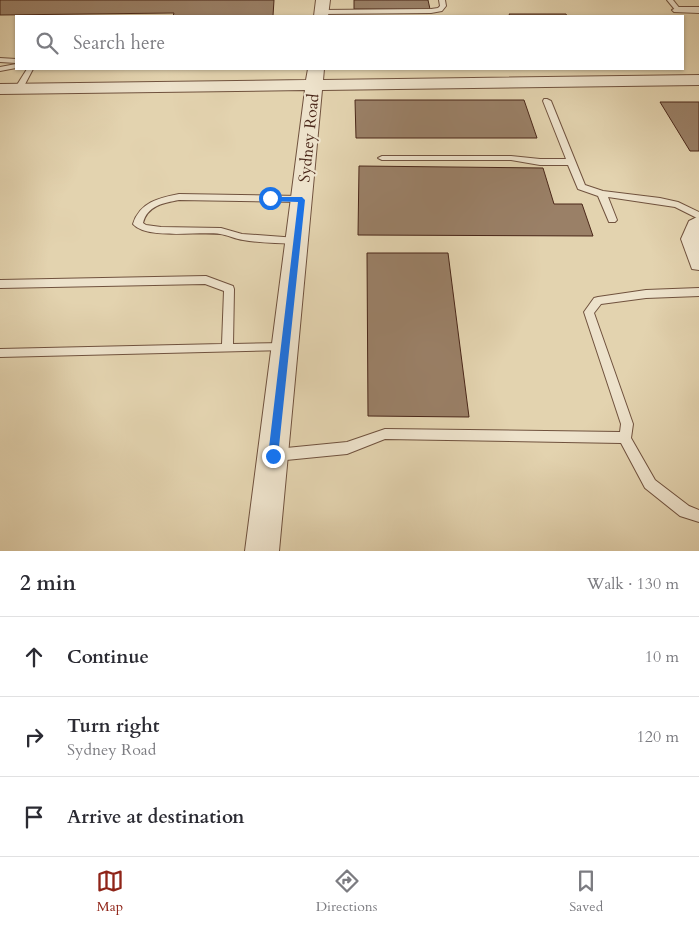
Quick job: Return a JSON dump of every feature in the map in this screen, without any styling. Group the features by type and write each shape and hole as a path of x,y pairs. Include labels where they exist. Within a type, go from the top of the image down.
{"street":[{"path":"678,10 699,10"},
{"path":"0,88 315,76 699,80"},
{"name":"Sydney Road","path":"262,551 315,76"},
{"path":"699,222 695,225 690,239 699,264"}],"lane":[{"path":"322,10 432,11 440,10 443,6 442,0"},
{"path":"670,0 678,10"},
{"path":"0,60 15,61"},
{"path":"0,69 15,66"},
{"path":"19,88 29,70"},
{"path":"547,101 581,187 602,194 678,205 699,216"},
{"path":"382,158 511,158 540,162 571,162"},
{"path":"602,194 612,220"},
{"path":"297,242 242,237 221,232 143,228 138,224 139,216 147,207 162,200 179,197 302,200"},
{"path":"0,284 206,280 229,289 227,348"},
{"path":"699,292 646,294 598,301 589,312 627,424 625,438 650,484 685,511 699,516"},
{"path":"0,353 285,347"},
{"path":"273,456 347,448 385,434 625,438"}],"building":[{"path":"0,0 274,0 273,15 173,15 174,13 0,15"},
{"path":"354,0 428,0 430,9 354,9"},
{"path":"509,14 566,15 510,15"},
{"path":"355,100 524,100 537,138 356,138"},
{"path":"660,102 699,102 699,151 690,151"},
{"path":"359,166 543,168 554,204 582,204 593,236 358,235"},
{"path":"367,253 448,253 469,417 368,416"}],"route":[{"path":"270,198 302,200 273,456"}]}
